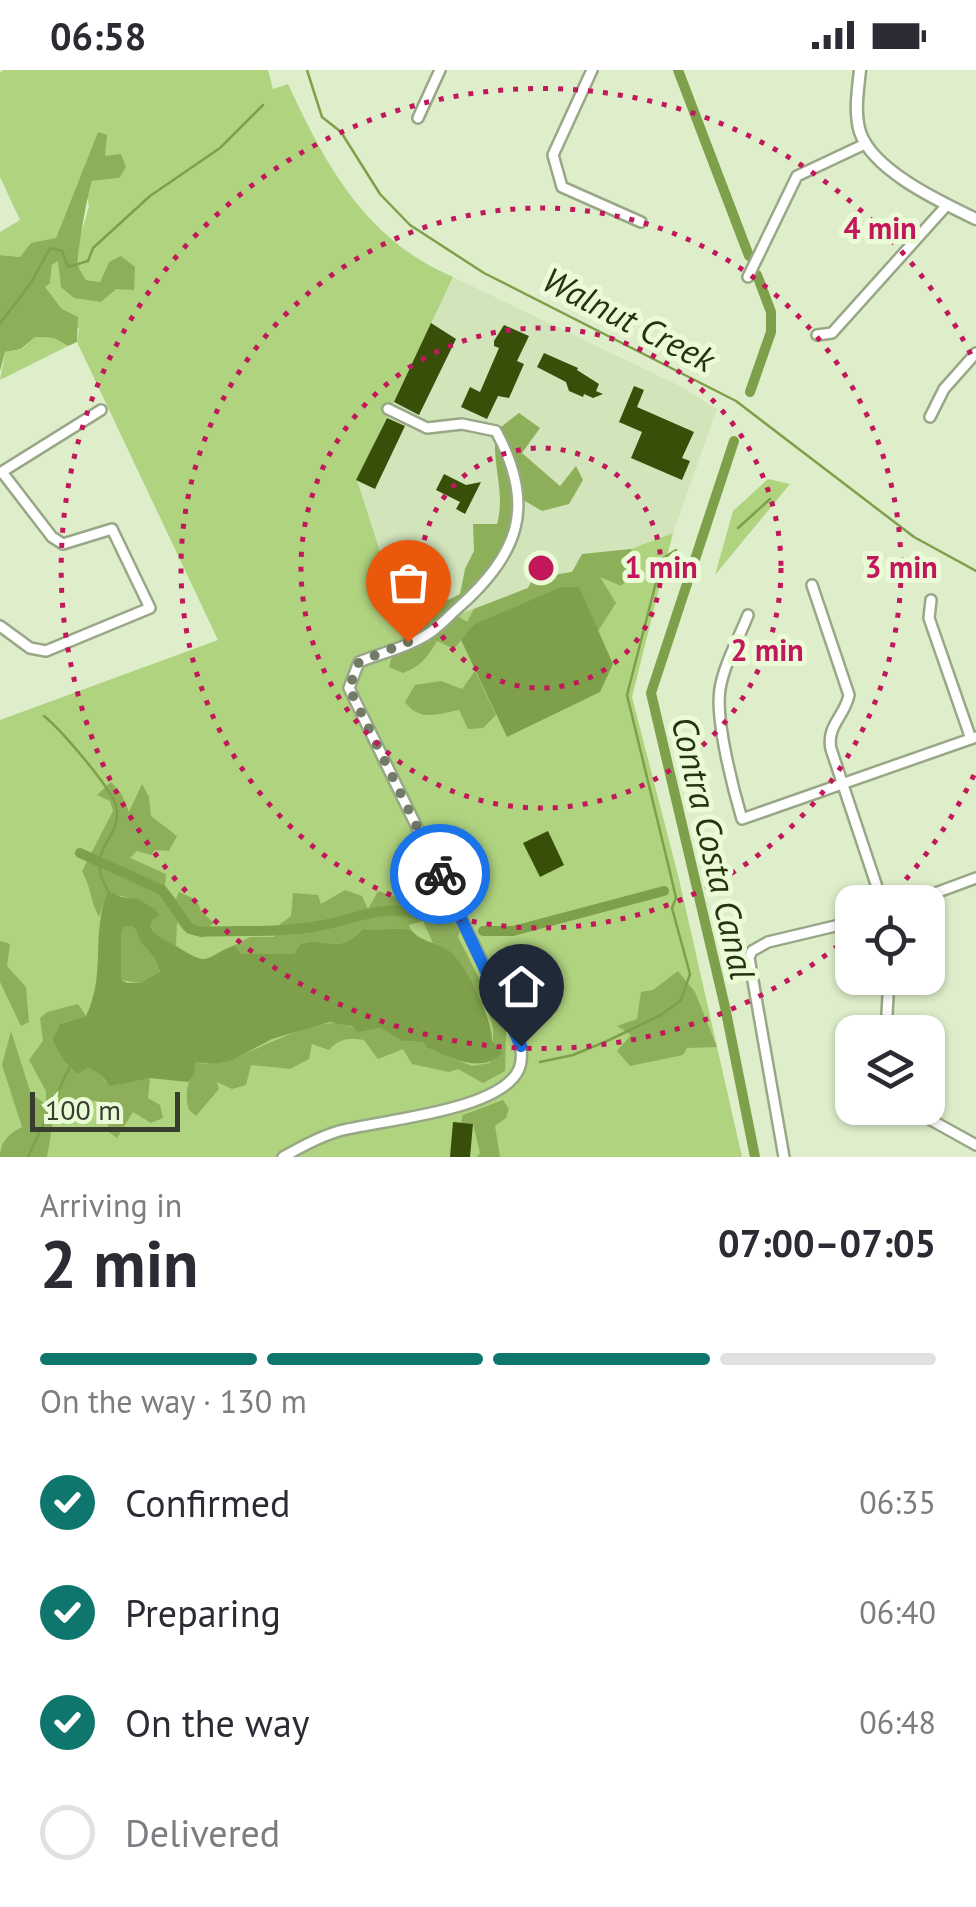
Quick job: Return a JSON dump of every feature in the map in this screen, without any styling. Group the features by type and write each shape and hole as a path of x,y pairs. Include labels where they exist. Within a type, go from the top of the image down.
{"street":[{"path":"418,118 440,70"},
{"path":"592,70 553,156 562,186 640,222"},
{"path":"860,70 857,112 866,144 886,166 976,219"},
{"path":"748,277 797,176 866,144"},
{"path":"817,335 832,333 947,204"},
{"path":"930,417 944,389 976,354"},
{"path":"0,626 30,648 46,650 150,608 112,529 63,544 52,538 3,471 102,410"},
{"path":"283,1157 335,1133 462,1105 505,1086 519,1069 521,1046 506,1010 349,688 359,662 430,633 490,579 517,528 519,497 511,458 496,430 462,424 428,428 388,410"},
{"path":"812,586 848,686 848,702 828,738 876,885"},
{"path":"748,615 720,685 719,704 729,777 742,820 974,738 929,618 932,600"},
{"path":"945,889 976,878"},
{"path":"784,1157 748,966 752,951 768,942 835,926"},
{"path":"940,1125 976,1145"}],"shaded area":[{"path":"3,70 268,70 273,89 288,84 334,171 373,221 396,243 453,277 357,480 407,634 673,533 632,697 679,879 742,1157 0,1157 0,720 218,640 77,342 79,329 44,287 50,283 52,265 59,260 101,302 109,262 100,282 86,280 78,266 79,241 89,206 86,192 92,181 119,178 105,156 98,133 56,238 20,257 0,255 0,232 20,220 0,177"},
{"path":"98,132 107,135 105,156 121,154 126,167 119,178 92,181 78,265 86,280 100,282 109,262 121,256 135,267 134,290 116,289 101,302 74,298 61,287 58,261 52,265 50,283 45,287 62,309 78,317 77,342 68,346 54,338 35,337 21,349 5,352 0,371 0,255 20,257 31,243 56,238"},
{"path":"453,277 682,387 717,409 673,533 408,634 357,480"},
{"path":"35,337 54,338 68,346 0,380 5,352 22,349"},
{"path":"519,413 540,428 522,453 560,486 576,466 583,480 569,504 542,511 520,498 513,534 500,563 453,613 467,622 474,609 528,588 533,578 572,572 582,554 631,549 639,568 621,586 600,577 616,603 598,631 579,588 473,625 454,649 437,641 423,661 409,671 403,673 389,667 392,656 404,644 400,625 424,616 424,603 433,596 446,601 460,594 474,551 473,524 497,524 500,500 496,431"},
{"path":"768,479 790,484 715,575 733,511"},
{"path":"561,587 579,587 613,664 600,692 507,737 461,640 473,625"},
{"path":"475,671 496,715 483,728 468,729 459,710 423,714 405,702 415,685 441,681 462,689"},
{"path":"111,782 129,812 142,784 149,797 151,816 177,836 169,851 155,850 151,855 137,851 130,858 166,874 165,886 176,899 179,892 197,900 201,911 214,923 197,936 184,931 177,922 176,946 158,938 150,927 154,908 144,902 108,892 99,917 96,911 82,871 113,811 110,801 97,795"},
{"path":"421,885 430,907 438,910 436,886 446,887 463,923 458,937 506,1031 505,1071 483,1083 458,1069 449,1072 412,1064 403,1049 378,1059 364,1040 349,1039 329,1050 312,1044 309,1059 290,1069 251,1065 246,1085 232,1089 217,1082 219,1089 196,1116 189,1110 187,1092 195,1062 226,1061 307,1028 327,1024 344,1024 357,1031 380,1028 402,1041 423,1042 427,1048 472,1066 490,1063 493,1029 485,1007 461,968 434,945 423,921 409,925 411,930 363,929 338,944 300,944 294,954 242,954 235,945 250,937 274,937 280,924 291,916 293,893 318,895 321,904 345,890 362,896 368,909 378,891 408,901 410,889"},
{"path":"108,891 139,899 159,915 150,927 156,934 201,959 235,945 242,954 294,954 300,944 338,944 363,929 411,930 446,949 461,964 483,1005 492,1041 502,1053 485,1063 466,1062 427,1048 423,1042 402,1041 380,1028 357,1032 352,1026 330,1022 272,1039 230,1061 195,1062 194,1074 188,1082 150,1078 110,1086 89,1068 77,1074 52,1040 60,1024 86,1016 96,984","holes":["132,926 160,972 140,983 121,980 121,931"]},
{"path":"125,925 134,928 160,973 140,983 121,980 121,930"},
{"path":"0,941 10,944 7,966 26,987 29,1022 21,1026 0,982"},
{"path":"678,971 695,992 717,1047 687,1048 683,1055 630,1066 617,1051 631,1035 617,1026 637,1019 641,992 653,990"},
{"path":"78,1004 86,1016 60,1024 52,1040 63,1060 77,1074 89,1068 106,1082 150,1078 148,1098 160,1105 163,1118 151,1123 133,1112 117,1138 109,1132 107,1115 99,1101 65,1099 53,1122 47,1157 0,1157 6,1139 22,1127 2,1065 11,1031 31,1094 46,1104 46,1091 29,1060 43,1041 40,1018 47,1012"},
{"path":"503,1100 509,1109 506,1118 495,1126 500,1157 477,1157 480,1153 473,1124 461,1123 463,1115"}],"building":[{"path":"431,323 456,339 419,415 394,402"},
{"path":"504,325 529,336 517,361 524,364 509,398 498,396 487,419 461,407 470,387 480,392 499,348 494,341"},
{"path":"544,353 578,368 599,384 596,391 603,394 593,398 569,391 566,382 537,367"},
{"path":"634,386 644,390 637,407 694,432 682,458 690,461 682,480 631,458 642,432 619,422"},
{"path":"387,418 405,426 375,489 356,480"},
{"path":"444,474 466,485 481,482 465,514 456,509 460,502 436,490"},
{"path":"548,831 564,865 540,877 523,843"},
{"path":"453,1122 473,1124 470,1157 450,1157"}],"waterway":[{"name":"Walnut Creek","path":"307,70 322,117 341,132 380,194 410,225 484,273 736,401 914,537 976,571"},
{"name":"Contra Costa Canal","path":"678,70 749,256"},
{"path":"0,323 31,283 50,248 62,251 68,267 88,261 93,248 150,196 220,148 263,105"},
{"name":"Contra Costa Canal","path":"750,392 771,332 771,312 757,275"},
{"name":"Contra Costa Canal","path":"734,441 651,693 725,1007 755,1157"},
{"path":"738,528 770,499"},
{"path":"540,1062 573,1055 661,1015 681,1000 690,974 672,908 676,898 627,695 662,559 676,550"},
{"path":"44,716 86,761 114,801 116,821 99,865 108,891"},
{"path":"80,853 162,890 190,929 201,932 304,928 389,910 439,920"},
{"path":"483,931 513,931 664,891"},
{"path":"28,1157 71,1064"}],"way so far":[{"path":"408,642 359,662 349,688 440,874"}],"route":[{"path":"440,874 521,1046"}]}
